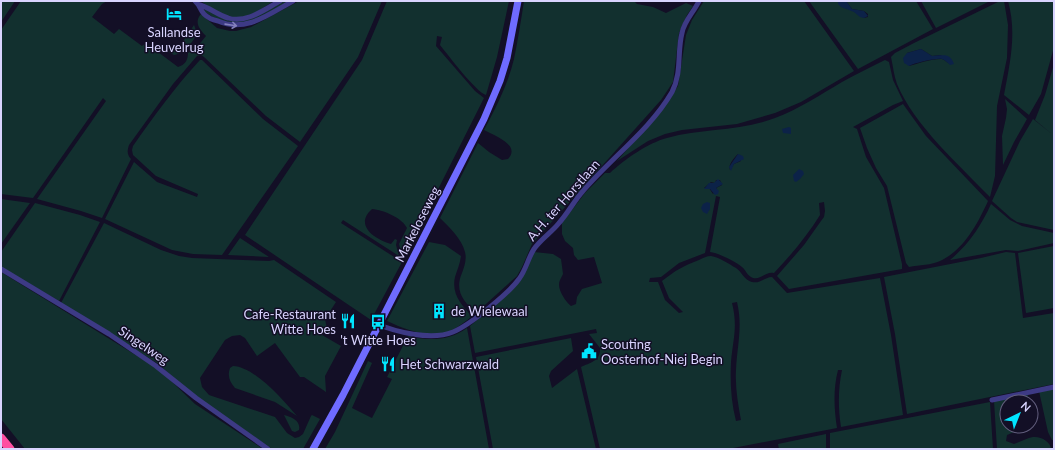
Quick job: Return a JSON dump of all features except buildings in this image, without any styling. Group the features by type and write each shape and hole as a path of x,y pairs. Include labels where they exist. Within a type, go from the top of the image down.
{"highway":[{"path":"1,438 10,449"}],"main road":[{"name":"Markeloseweg","path":"314,449 341,400 376,324 492,100 507,58 518,1"}],"street":[{"path":"195,1 200,5 208,7 229,18 239,19 255,15 280,1"},
{"path":"200,5 204,13 214,20 229,25 242,26 252,23 293,1"},
{"name":"A.H. ter Horstlaan","path":"376,324 423,336 447,334 460,329 513,286 520,278 535,248 559,224 583,191 642,130 672,92 679,70 682,30 699,1"},
{"name":"Singelweg","path":"1,269 109,334 156,366 196,398 268,449"},
{"path":"992,400 1054,387"}],"green space":[{"path":"1,1 15,1 1,22"},
{"path":"21,1 107,1 102,4 92,17 114,34 119,29 142,46 146,43 178,67 184,64 187,60 188,53 191,51 193,52 206,36 198,25 198,20 201,14 217,28 236,31 251,27 299,1 382,1 358,57 300,142 266,116 204,57 201,55 197,56 173,84 129,145 128,153 131,159 102,218 37,199 106,101 103,98 33,198 1,194 1,30"},
{"path":"201,1 274,1 254,14 234,17 222,14"},
{"path":"282,1 290,1 258,19 237,24 216,19 204,10 205,9 238,20"},
{"path":"387,1 509,1 497,57 486,95 469,80 455,64 440,45 442,37 437,36 436,46 475,91 484,98 403,259 399,244 407,228 405,224 397,218 387,213 372,209 367,215 365,221 368,231 378,239 391,244 395,239 397,240 396,245 399,256 343,220 341,223 402,262 371,320 245,235 362,60"},
{"path":"524,1 634,1 637,4 653,7 666,13 686,3 693,6 679,33 673,82 661,100 532,244 517,276 476,313 464,300 460,291 460,279 466,255 463,247 455,234 440,218 478,143 502,160 508,159 511,154 509,145 500,138 484,130 501,96 514,59"},
{"path":"704,1 804,1 854,71 801,102 775,113 737,124 682,130 665,134 648,141 617,161 665,106 678,86 686,35 692,20"},
{"path":"809,1 838,1 864,18 868,17 868,14 864,11 852,9 846,1 916,1 933,29 858,69"},
{"path":"921,1 990,1 936,28"},
{"path":"1000,1 1004,1 1008,25 1007,58 997,106 995,176 990,197 938,144 914,114 897,84 891,57 895,53","holes":["921,49 932,56 941,55 950,65 943,59 939,59 925,61 909,66 907,53"]},
{"path":"1008,1 1054,1 1054,47 1041,94 1029,115 1004,95 1012,48 1011,13"},
{"path":"194,25 196,35 190,45 174,55 169,52 170,50 180,46"},
{"path":"200,60 202,60 263,119 298,146 222,255 193,254 172,250 105,219 134,162 157,182 197,197 198,194 156,176 133,155 132,150 133,146 165,102"},
{"path":"885,60 889,62 893,80 903,101 853,127 857,129 866,157 884,188 902,269 789,289 777,276 804,245 824,217 824,202 819,203 820,215 810,230 774,273 768,273 759,278 753,278 735,262 710,252 720,197 716,196 705,253 679,263 661,277 650,278 649,282 658,282 665,300 679,313 683,312 669,298 662,281 688,264 708,256 721,259 736,268 747,280 752,282 758,282 772,277 787,293 880,278 891,335 903,415 841,427 839,398 842,370 838,370 834,399 837,428 728,449 600,449 581,367 591,363 599,356 600,348 589,334 597,333 596,329 475,353 470,326 501,300 522,278 534,252 553,254 561,259 563,274 559,287 564,298 571,306 576,304 577,297 582,289 602,283 594,257 578,260 574,255 573,248 565,241 562,234 562,223 585,193 605,173 610,173 630,157 660,140 680,135 748,126 775,118 801,106 847,79","holes":["738,154 741,161 734,164 730,170 731,163","716,180 720,180 722,185 716,188 717,189 713,194 709,188 704,188 711,182 715,183","737,302 740,320 736,376 741,420 736,421 731,384 731,362 735,326 732,303"]},
{"path":"1054,64 1054,230 1017,222 992,201 1020,141 1033,119 1052,134 1035,120 1045,95"},
{"path":"1005,99 1027,119 1003,165 1002,136 1007,109"},
{"path":"903,104 926,136 988,201 975,227 963,243 949,256 937,262 909,267 906,263 887,186 876,168 860,128"},
{"path":"1,199 30,203 1,244"},
{"path":"35,203 100,222 59,301 1,267 1,252"},
{"path":"991,204 1010,220 1022,226 1054,233 1054,243 1018,251 1006,250 950,260 963,248 974,234"},
{"path":"104,223 161,250 179,256 192,258 274,260 336,302 325,319 327,329 322,335 341,346 325,376 326,392 304,377 300,377 275,343 257,356 245,338 240,335 232,336 225,340 200,378 202,387 209,395 275,417 287,433 295,438 303,434 312,415 320,419 303,449 272,449 195,396 157,363 61,303"},
{"path":"240,238 269,257 228,255"},
{"path":"429,242 445,245 461,256 455,277 455,289 461,304 472,316 455,329 441,334 425,334 387,321"},
{"path":"1054,246 1054,308 1026,313 1018,253"},
{"path":"1006,252 1015,253 1023,318 1054,313 1054,384 907,414 895,334 884,277"},
{"path":"1,272 155,367 195,404 263,449 25,449 1,419"},
{"path":"467,328 489,449 325,449 335,432 368,361 372,363 352,408 372,418 392,379 387,377 408,336 423,339 439,339 446,338"},
{"path":"571,338 573,351 551,371 549,376 552,388 577,369 596,449 493,449 476,357"},
{"path":"233,366 250,372 268,385 297,416 275,402 235,388 230,381 229,376 230,368"},
{"path":"1054,388 1054,440 1052,440 1048,432 1039,391"},
{"path":"999,400 999,434 1009,434 1007,435 1006,441 1014,444 1039,437 1051,446 1051,449 997,449 994,401"},
{"path":"990,402 993,449 830,449 830,433"},
{"path":"284,415 293,418 299,424 299,430 295,432 292,431"},
{"path":"826,434 826,449 779,449 778,444"}],"water":[{"path":"838,1 846,1 852,9 864,11 868,16 864,18 860,17 854,12 841,7 838,4"},
{"path":"921,49 932,56 948,56 954,64 950,65 943,59 925,61 909,66 904,63 903,58 907,53"},
{"path":"789,127 791,128 791,134 783,133 782,129"},
{"path":"738,154 743,156 744,159 734,164 731,171 729,167"},
{"path":"799,169 803,171 804,174 796,182 794,181 793,175"},
{"path":"718,179 723,184 716,188 719,191 718,194 715,195 710,189 704,189 709,183 714,183"},
{"path":"707,202 710,203 710,209 707,214 703,212 701,208 703,204"}],"place":[{"name":"Sallandse Heuvelrug","path":"174,14"},
{"name":"de Wielewaal","path":"439,311"},
{"name":"Cafe-Restaurant Witte Hoes","path":"348,321"},
{"name":"'t Witte Hoes","path":"378,322"},
{"name":"Scouting Oosterhof-Niej Begin","path":"589,351"},
{"name":"Het Schwarzwald","path":"388,364"}]}
